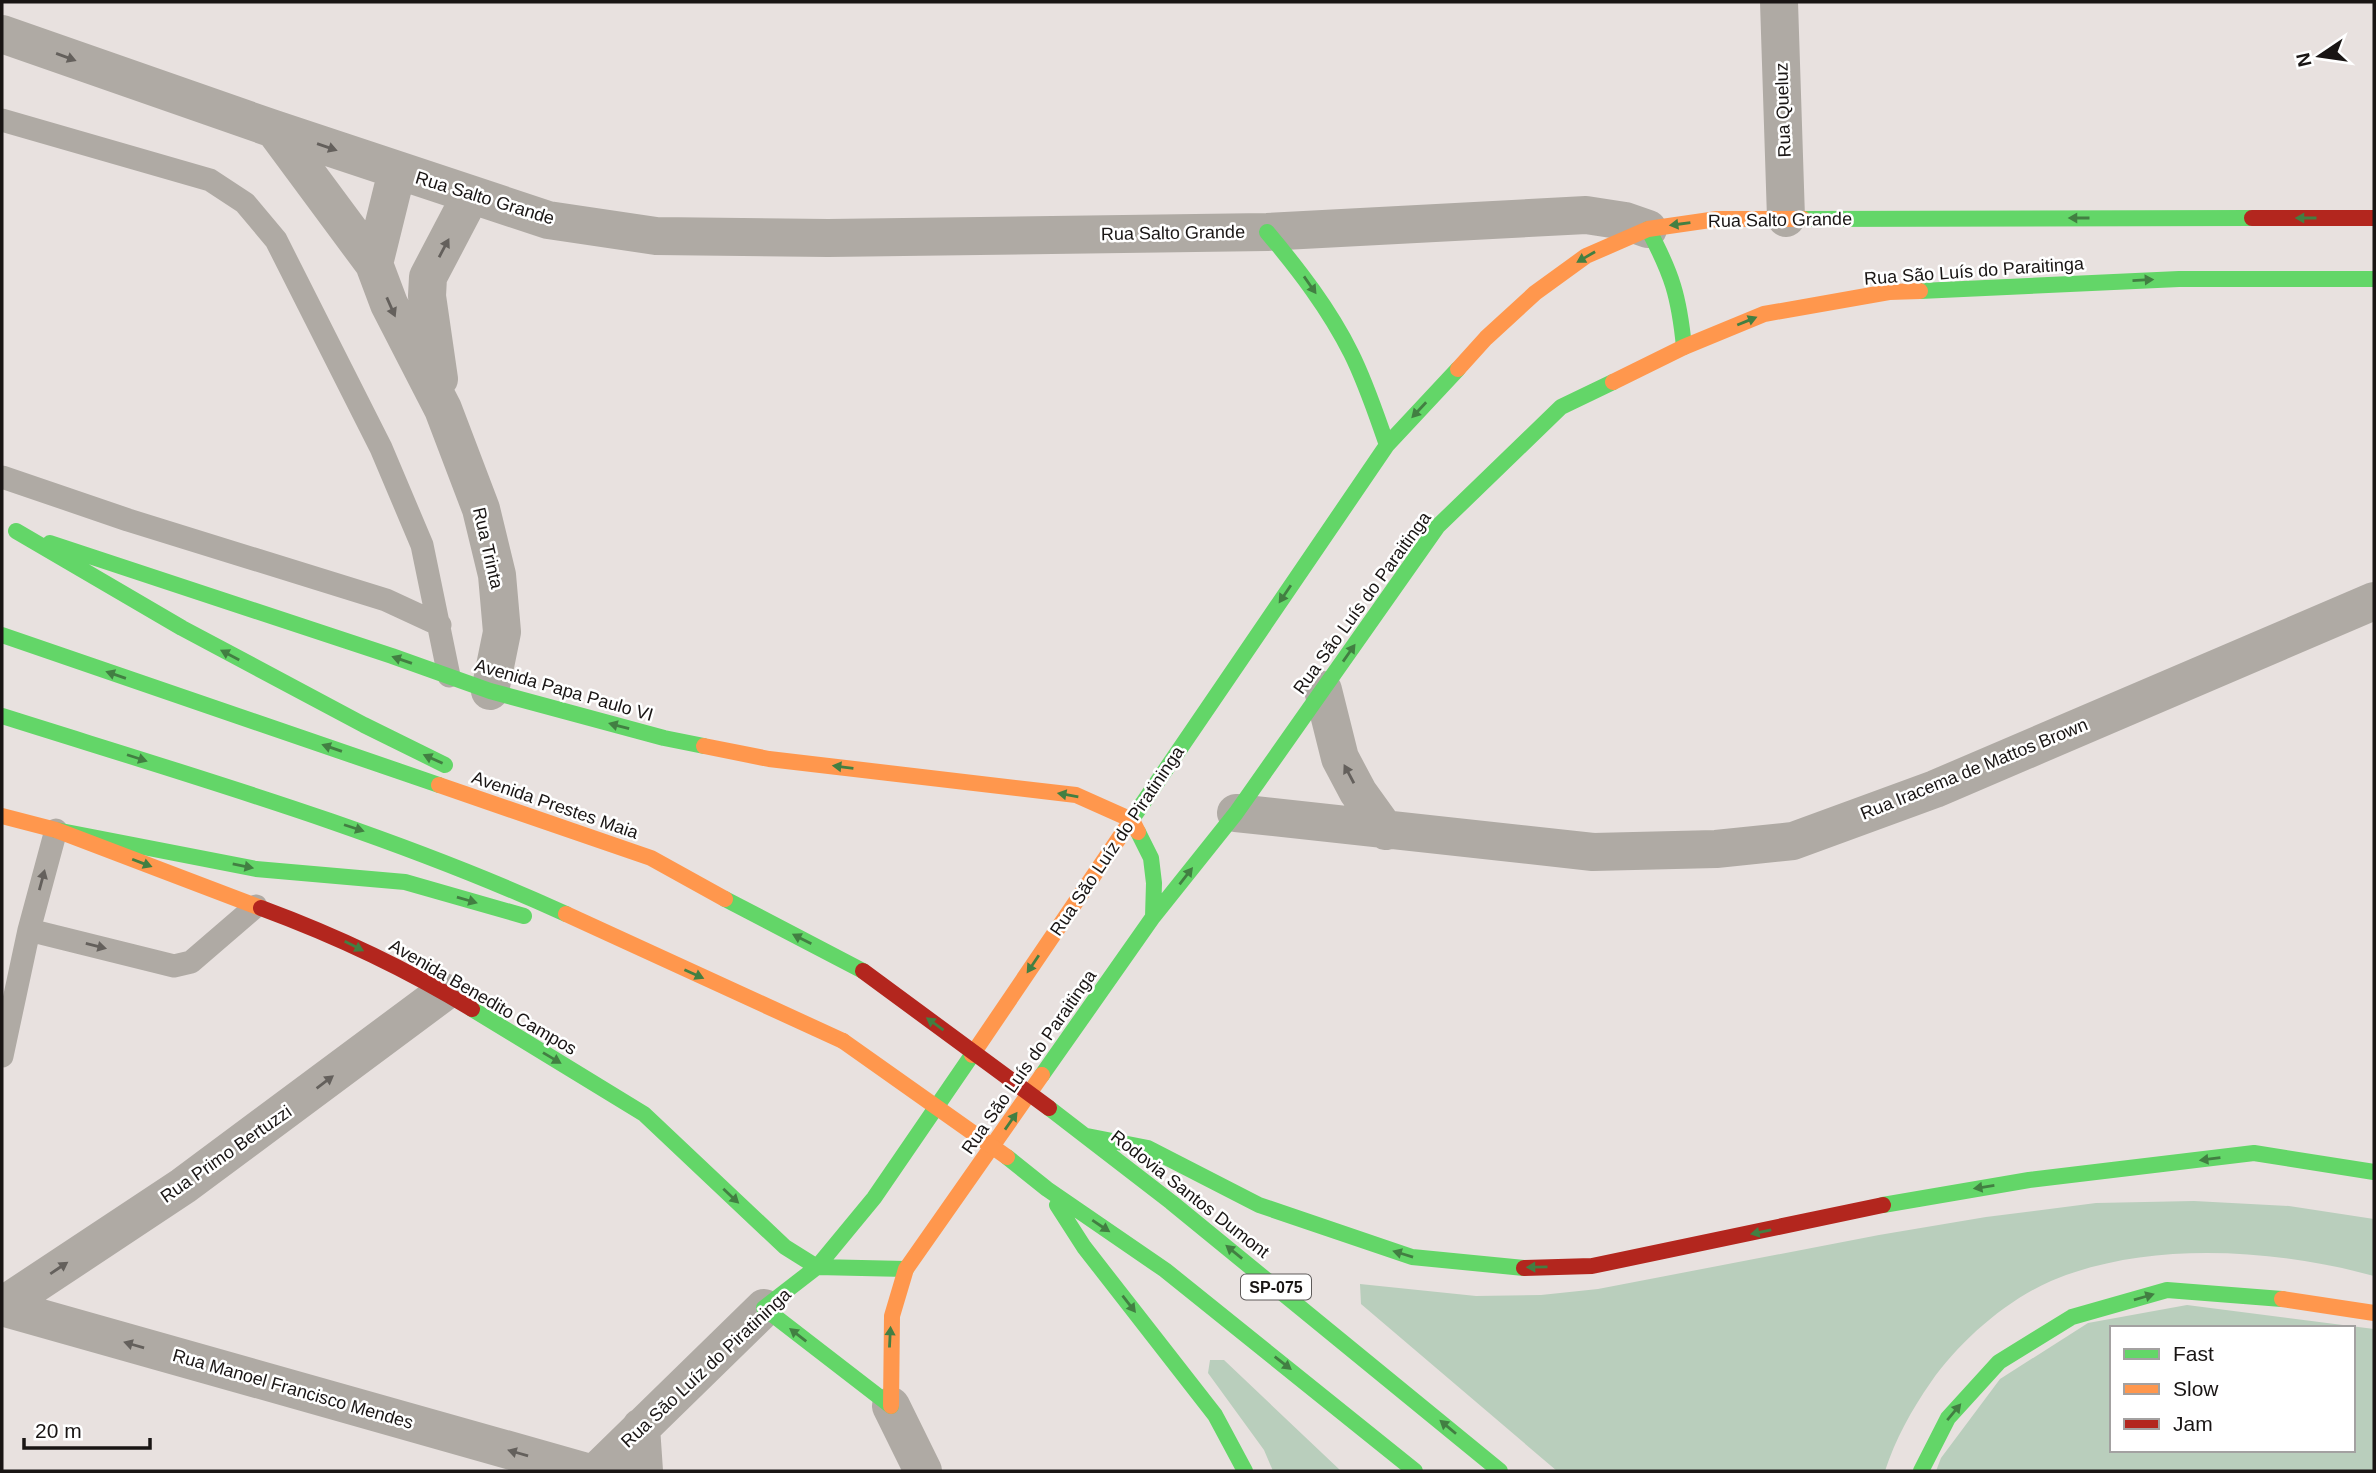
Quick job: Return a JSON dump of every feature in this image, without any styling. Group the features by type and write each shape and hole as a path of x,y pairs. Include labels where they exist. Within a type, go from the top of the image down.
{"main road":[{"name":"Rua Salto Grande","path":"1648,229 1717,219 2374,218"},
{"path":"1648,229 1668,266 1680,305 1684,347"},
{"name":"Rua São Luíz do Piratininga","path":"764,1308 817,1267 874,1198 1387,445 1486,338 1535,293 1586,256 1648,229"},
{"path":"1268,232 1299,270 1345,342 1371,399 1387,445"},
{"name":"Rua São Luís do Paraitinga","path":"891,1406 892,1316 906,1269 1153,917 1236,813 1438,526 1562,407 1684,347 1764,314 1889,292 2179,279 2374,279"},
{"path":"9,529 96,582 187,632 407,747 456,769"},
{"name":"Avenida Papa Paulo VI","path":"9,529 490,691 664,738 769,759 1076,795 1132,820"},
{"name":"Avenida Prestes Maia","path":"2,635 651,858 863,971 1049,1108"},
{"path":"2,716 368,832 503,885 632,946"},
{"path":"492,786 651,858"},
{"name":"Avenida Benedito Campos","path":"2,816 55,830 328,933 444,992 644,1114 785,1247 817,1267"},
{"path":"1132,820 1151,858 1154,883 1153,917"},
{"path":"55,830 256,869 405,882 632,946"},
{"name":"SP-075","path":"632,946 843,1041 1007,1157 1047,1189 1165,1270 1415,1471"},
{"name":"Rodovia Santos Dumont","path":"1049,1108 1182,1210 1500,1471"},
{"path":"1087,1136 1148,1148 1259,1205 1412,1257 1513,1268 1592,1266 1921,1197 2029,1180 2254,1153 2321,1149"},
{"path":"2254,1153 2374,1172"},
{"path":"1047,1189 1084,1247 1215,1415 1245,1471"},
{"path":"817,1267 906,1269"},
{"path":"1921,1471 1948,1418 1999,1362 2072,1317 2167,1290 2287,1299 2374,1313"},
{"path":"764,1308 891,1406"}],"street":[{"name":"Rua Queluz","path":"1779,2 1786,218"},
{"name":"Rua Salto Grande","path":"2,34 397,171 548,220 656,236 828,238 1268,232 1586,215 1625,221 1648,229"},
{"name":"Rua Trinta","path":"274,129 374,264 388,304 443,409 481,509 498,575 502,632 490,691"},
{"path":"374,264 397,171"},
{"name":"Rua Trinta","path":"443,409 427,296 428,277 471,195"},
{"name":"Rua Iracema de Mattos Brown","path":"1236,813 1593,852 1716,849 1793,841 1935,789 2374,601"},
{"path":"1323,690 1340,758 1358,792 1387,831"},
{"name":"Rua Primo Bertuzzi","path":"2,1307 183,1186 444,992"},
{"name":"Rua Manoel Francisco Mendes","path":"2,1307 583,1471"},
{"name":"Rua São Luíz do Piratininga","path":"597,1471 764,1308"},
{"path":"891,1406 923,1471"},
{"path":"642,1427 645,1471"}],"lane":[{"path":"2,120 210,180 245,203 276,240 381,448 422,545 449,676"},
{"path":"2,477 128,520 386,600 440,625"},
{"path":"4,1041 55,830"},
{"path":"29,930 174,966 191,962 256,906"}],"green space":[{"path":"2194,1201 2289,1206 2374,1219 2374,1276 2295,1260 2212,1253 2128,1259 2051,1281 2000,1311 1955,1352 1931,1382 1911,1414 1885,1471 1557,1471 1361,1304 1360,1284 1476,1296 1541,1295 1598,1289 1986,1217 2096,1203"},
{"path":"2187,1305 2351,1326 2110,1326 2110,1452 2355,1452 2355,1327 2374,1329 2374,1471 1936,1471 1941,1458 2000,1379 2088,1323"},
{"path":"1210,1360 1224,1360 1341,1471 1273,1471 1264,1450 1208,1373"}],"traffic: fast":[{"path":"1803,219 2252,218"},
{"path":"1648,229 1673,286 1684,347"},
{"path":"1267,232 1313,290 1333,321 1351,353 1387,445"},
{"path":"1920,291 2179,279 2374,279"},
{"path":"1130,822 1387,445 1458,369"},
{"path":"1042,1075 1153,917 1236,813 1438,526 1561,407 1613,382"},
{"path":"16,531 182,628 445,765"},
{"path":"50,543 490,691 664,738 704,746"},
{"path":"2,635 439,785"},
{"path":"2,716 287,806 428,856 566,914"},
{"path":"56,830 256,869 405,882 524,916"},
{"path":"1138,832 1151,858 1154,883 1153,917"},
{"path":"725,899 863,971"},
{"path":"472,1009 644,1114 785,1247 817,1267"},
{"path":"891,1406 764,1308 817,1267 874,1198 972,1055"},
{"path":"1049,1108 1171,1202 1500,1471"},
{"path":"1087,1136 1148,1148 1259,1205 1412,1257 1524,1268"},
{"path":"1883,1205 2029,1180 2254,1153 2374,1172"},
{"path":"1007,1157 1047,1189 1165,1270 1415,1471"},
{"path":"1057,1205 1084,1247 1215,1415 1245,1471"},
{"path":"817,1267 906,1269"},
{"path":"1921,1471 1948,1418 1999,1362 2072,1317 2167,1290 2282,1299"}],"traffic: slow":[{"path":"1458,369 1486,338 1535,293 1586,256 1648,229 1717,219 1803,219"},
{"path":"1613,382 1684,347 1764,314 1889,292 1920,291"},
{"path":"704,746 769,759 1076,795 1132,820 1138,832"},
{"path":"439,785 651,858 725,899"},
{"path":"2,816 56,830 261,908"},
{"path":"972,1055 1130,822"},
{"path":"566,914 843,1041"},
{"path":"843,1041 1007,1157"},
{"path":"891,1406 892,1316 906,1269 1042,1075"},
{"path":"2282,1299 2374,1313"}],"traffic: jam":[{"path":"2252,218 2374,218"},
{"path":"261,908 369,953 472,1009"},
{"path":"863,971 1049,1108"},
{"path":"1524,1268 1592,1266 1883,1205"}]}
